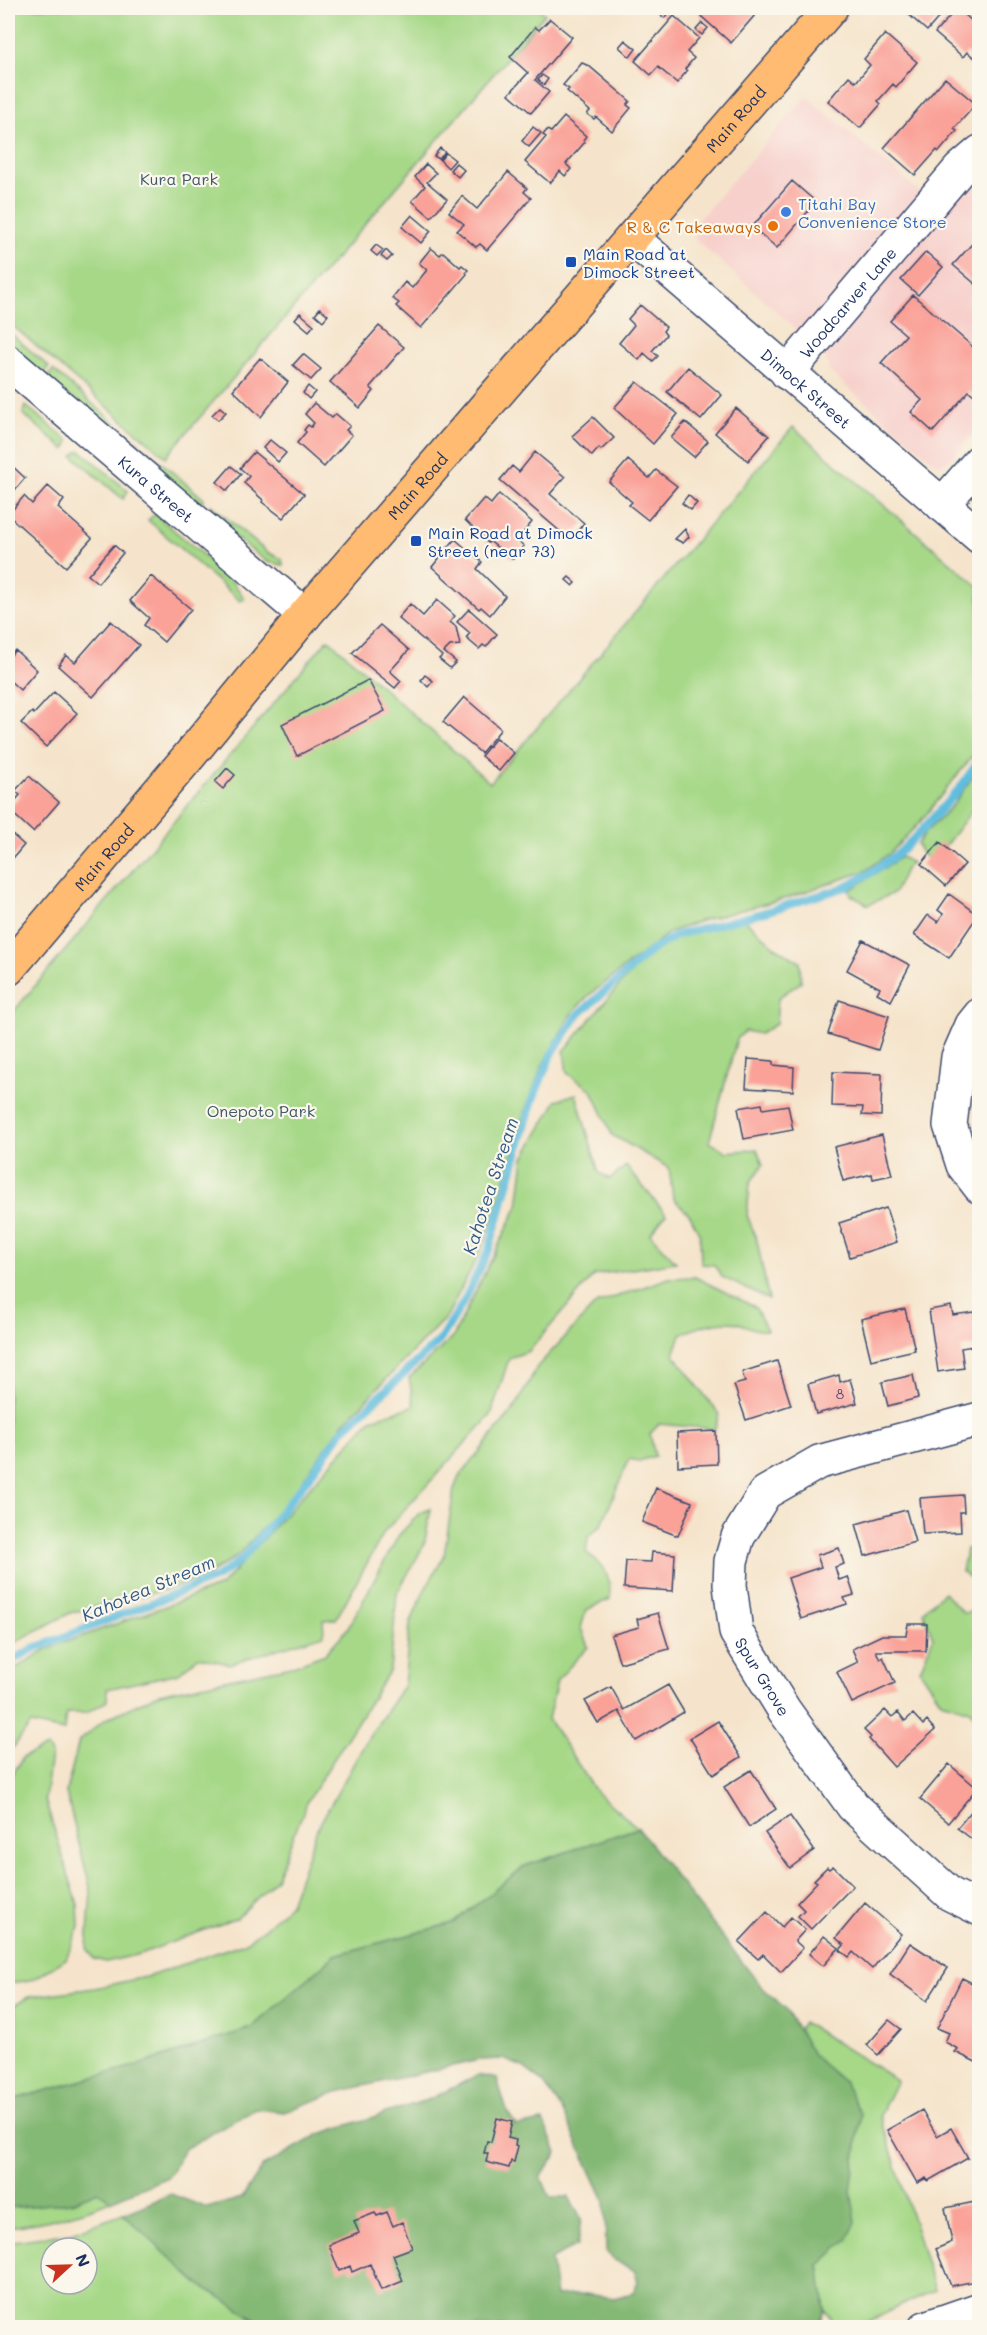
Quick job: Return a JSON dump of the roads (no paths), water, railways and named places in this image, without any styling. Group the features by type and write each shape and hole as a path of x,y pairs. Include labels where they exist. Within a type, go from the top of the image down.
{"main road":[{"name":"Main Road","path":"8,969 190,755 305,615 831,8"}],"street":[{"name":"Woodcarver Lane","path":"787,373 960,169 980,152"},
{"name":"Dimock Street","path":"632,238 980,537"},
{"name":"Kura Street","path":"8,362 305,615"},
{"path":"942,505 980,461"},
{"path":"980,1015 972,1024 958,1057 950,1125 963,1165 980,1187"},
{"name":"Spur Grove","path":"980,1419 819,1462 765,1493 738,1536 731,1561 730,1585 736,1632 784,1710 853,1806 950,1894 980,1909"},
{"path":"925,2328 980,2309"}],"waterway":[{"name":"Kahotea Stream","path":"8,1663 33,1649 216,1578 241,1560 306,1481 343,1430 440,1340 464,1301 489,1249 533,1099 551,1055 578,1015 652,950 677,935 762,913 846,887 869,874 899,853 922,830 959,789 980,759"}],"place":[{"name":"Titahi Bay Convenience Store","path":"786,212"},
{"name":"R & C Takeaways","path":"773,226"},
{"name":"Main Road at Dimock Street","path":"571,262"},
{"name":"Main Road at Dimock Street (near 73)","path":"416,541"}],"park label":[{"name":"Kura Park","path":"179,178"},
{"name":"Onepoto Park","path":"261,1110"}]}
